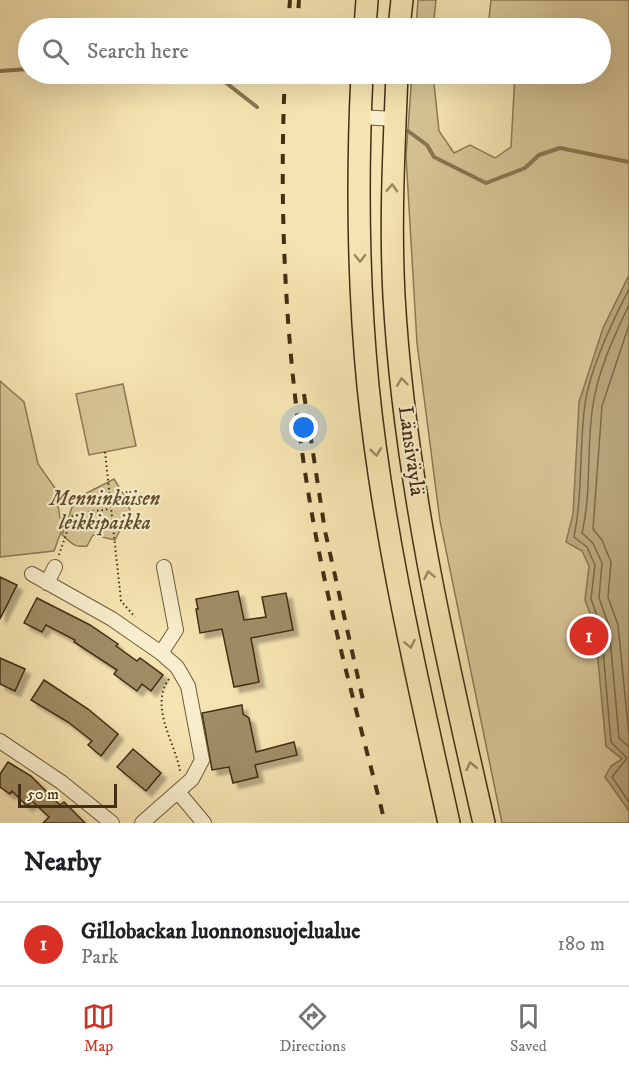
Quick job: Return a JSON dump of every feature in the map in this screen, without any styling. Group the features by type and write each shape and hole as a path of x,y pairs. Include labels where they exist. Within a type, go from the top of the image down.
{"highway":[{"path":"365,18 367,0"},
{"path":"400,18 402,0"},
{"name":"Länsiväylä","path":"362,84 361,299 375,439 397,581 449,823"},
{"name":"Länsiväylä","path":"397,84 391,197 394,296 404,400 428,568 484,823"}],"street":[{"path":"360,117 395,119"},
{"path":"47,583 55,567"},
{"path":"160,653 176,630 164,567"},
{"path":"32,574 112,619 160,653 177,667 188,686 202,760 198,771 142,823"},
{"path":"0,741 61,782 112,823"},
{"path":"178,792 204,823"}],"path":[{"path":"105,452 122,601 139,621"},
{"path":"55,567 73,514 112,509"},
{"path":"177,667 167,683 162,698 170,742 180,768 178,778"}],"green space":[{"path":"418,0 436,0 434,18 417,18"},
{"path":"491,0 629,0 629,823 502,823 440,521 417,343 406,156 411,84 434,84 439,131 454,153 470,145 495,158 511,147 514,84 611,84 611,18 489,18"},
{"path":"0,381 24,402 38,464 55,488 62,529 54,551 0,557"},
{"path":"123,384 136,446 89,455 76,394"},
{"name":"Menninkäisen leikkipaikka","path":"114,479 127,500 130,511 115,540 93,535 87,546 73,544 62,535 75,499"}],"water":[{"path":"629,275 629,811 605,777 611,766 622,759 606,746 595,628 585,600 589,566 582,551 566,542 573,514 579,402 603,328"}],"building":[{"path":"0,577 17,585 0,619"},
{"path":"238,591 244,620 266,617 262,597 286,593 293,630 251,638 259,682 234,687 222,629 200,633 196,599"},
{"path":"37,598 90,625 118,644 116,646 137,661 140,658 163,675 151,691 142,684 137,691 114,674 117,670 74,642 75,640 46,625 42,632 24,623"},
{"path":"0,658 25,669 15,691 0,684"},
{"path":"44,680 88,709 118,734 101,756 88,745 92,741 68,722 31,700"},
{"path":"242,705 243,714 249,718 256,752 294,742 297,755 255,765 258,777 233,783 229,767 212,770 202,713"},
{"path":"133,749 161,773 146,791 117,767"},
{"path":"8,762 31,776 60,805 64,802 85,823 43,823 49,817 32,801 27,806 12,791 10,794 0,787 0,774"}],"waterway":[{"path":"0,71 18,70"},
{"path":"228,84 257,107"},
{"path":"408,131 427,145 434,157 486,183 525,168 539,155 560,148 629,162"}],"railway":[{"path":"289,18 290,0"},
{"path":"298,18 299,0"},
{"path":"285,84 284,246 291,360 305,474 322,568 385,823"},
{"path":"304,394 325,531 363,700"}],"place":[{"name":"Gillobackan luonnonsuojelualue","path":"589,636"}]}
